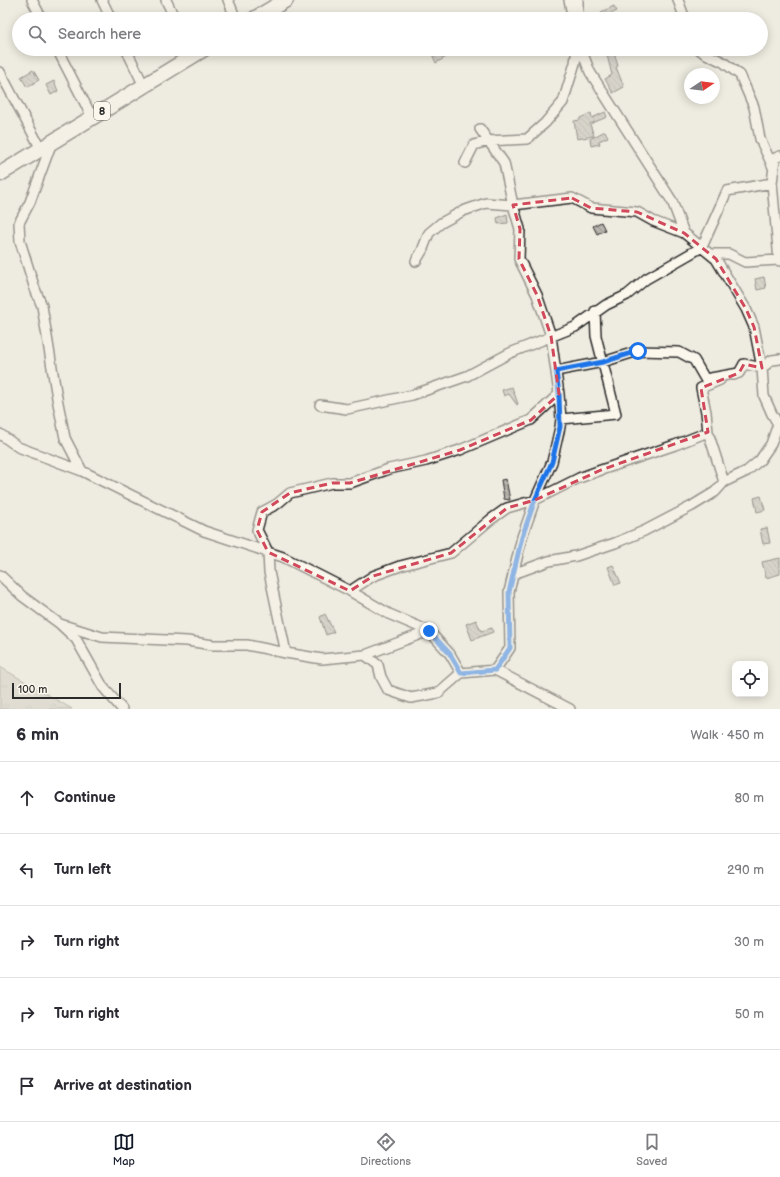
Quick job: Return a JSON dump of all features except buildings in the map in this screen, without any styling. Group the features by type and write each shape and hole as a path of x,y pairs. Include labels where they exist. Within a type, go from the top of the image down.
{"main road":[{"path":"266,12 286,0"},
{"name":"8","path":"0,174 144,86 189,56"}],"street":[{"path":"32,0 38,12"},
{"path":"102,0 108,12"},
{"path":"166,0 172,12"},
{"path":"228,0 233,12"},
{"path":"569,0 572,12"},
{"path":"578,0 578,12"},
{"path":"678,0 682,12"},
{"path":"61,56 92,117"},
{"path":"129,56 144,86"},
{"path":"465,163 474,145 488,141 527,139 545,123 564,102 576,56"},
{"path":"584,56 590,72 672,201 684,233"},
{"path":"710,56 723,62 740,75 754,107 760,139 773,167"},
{"path":"0,72 47,145 30,202 19,223 20,241 42,306 65,438 82,471"},
{"path":"480,129 504,163 520,229 519,259 537,295 551,336 561,420 552,462 535,500 522,537 513,574 509,592 510,648 495,670"},
{"path":"710,254 729,254 745,262 779,260 772,183 775,158 780,156"},
{"path":"320,405 347,409 412,395 467,376 510,353 575,327 595,312 627,295 646,279 702,247 727,191 772,183"},
{"path":"416,261 429,233 441,223 462,211 486,203 513,205 572,198 590,208 637,212 653,221 684,233 716,259 746,309 754,327 762,368 764,396 778,424 771,444 760,460 747,471 724,482 715,492 644,531 615,543 576,556 549,561 513,574"},
{"path":"561,420 616,414 596,336 595,312"},
{"path":"556,371 603,362 638,351 680,352 694,360 705,379 739,373"},
{"path":"762,368 772,360 780,359"},
{"path":"724,482 708,432 706,412 700,388 739,373 744,364 762,368"},
{"path":"286,653 269,572 268,552 258,530 262,512 277,504 290,493 332,483 350,483 389,469 426,461 460,450 531,420 559,394"},
{"path":"350,591 373,576 400,566 452,553 490,520 507,508 535,500 586,475 675,446 708,432"},
{"path":"0,434 18,448 82,471 204,531 283,557 350,591 389,614 429,631 450,654 461,673"},
{"path":"0,575 22,596 60,624 76,639 103,687 122,709"},
{"path":"60,624 102,637 187,641 214,645 247,645 322,659 365,655 429,631"},
{"path":"365,655 378,665 381,677 388,690 411,698 438,693 461,673 495,670 570,709"}],"highlighted area":[{"path":"572,198 591,208 637,212 684,233 716,259 746,309 754,327 762,368 744,364 739,373 701,388 708,432 601,470 535,500 507,508 451,553 373,576 350,591 268,552 257,530 262,512 290,493 332,483 350,483 460,450 531,420 559,394 551,336 537,295 519,259 520,229 513,205"}],"green space":[{"path":"0,667 72,709 0,709"}],"route":[{"path":"429,631 450,654 461,673 495,670 510,648 511,625 509,592 522,537 535,500 552,462 560,427 561,420 556,371 603,362 638,351"}]}
